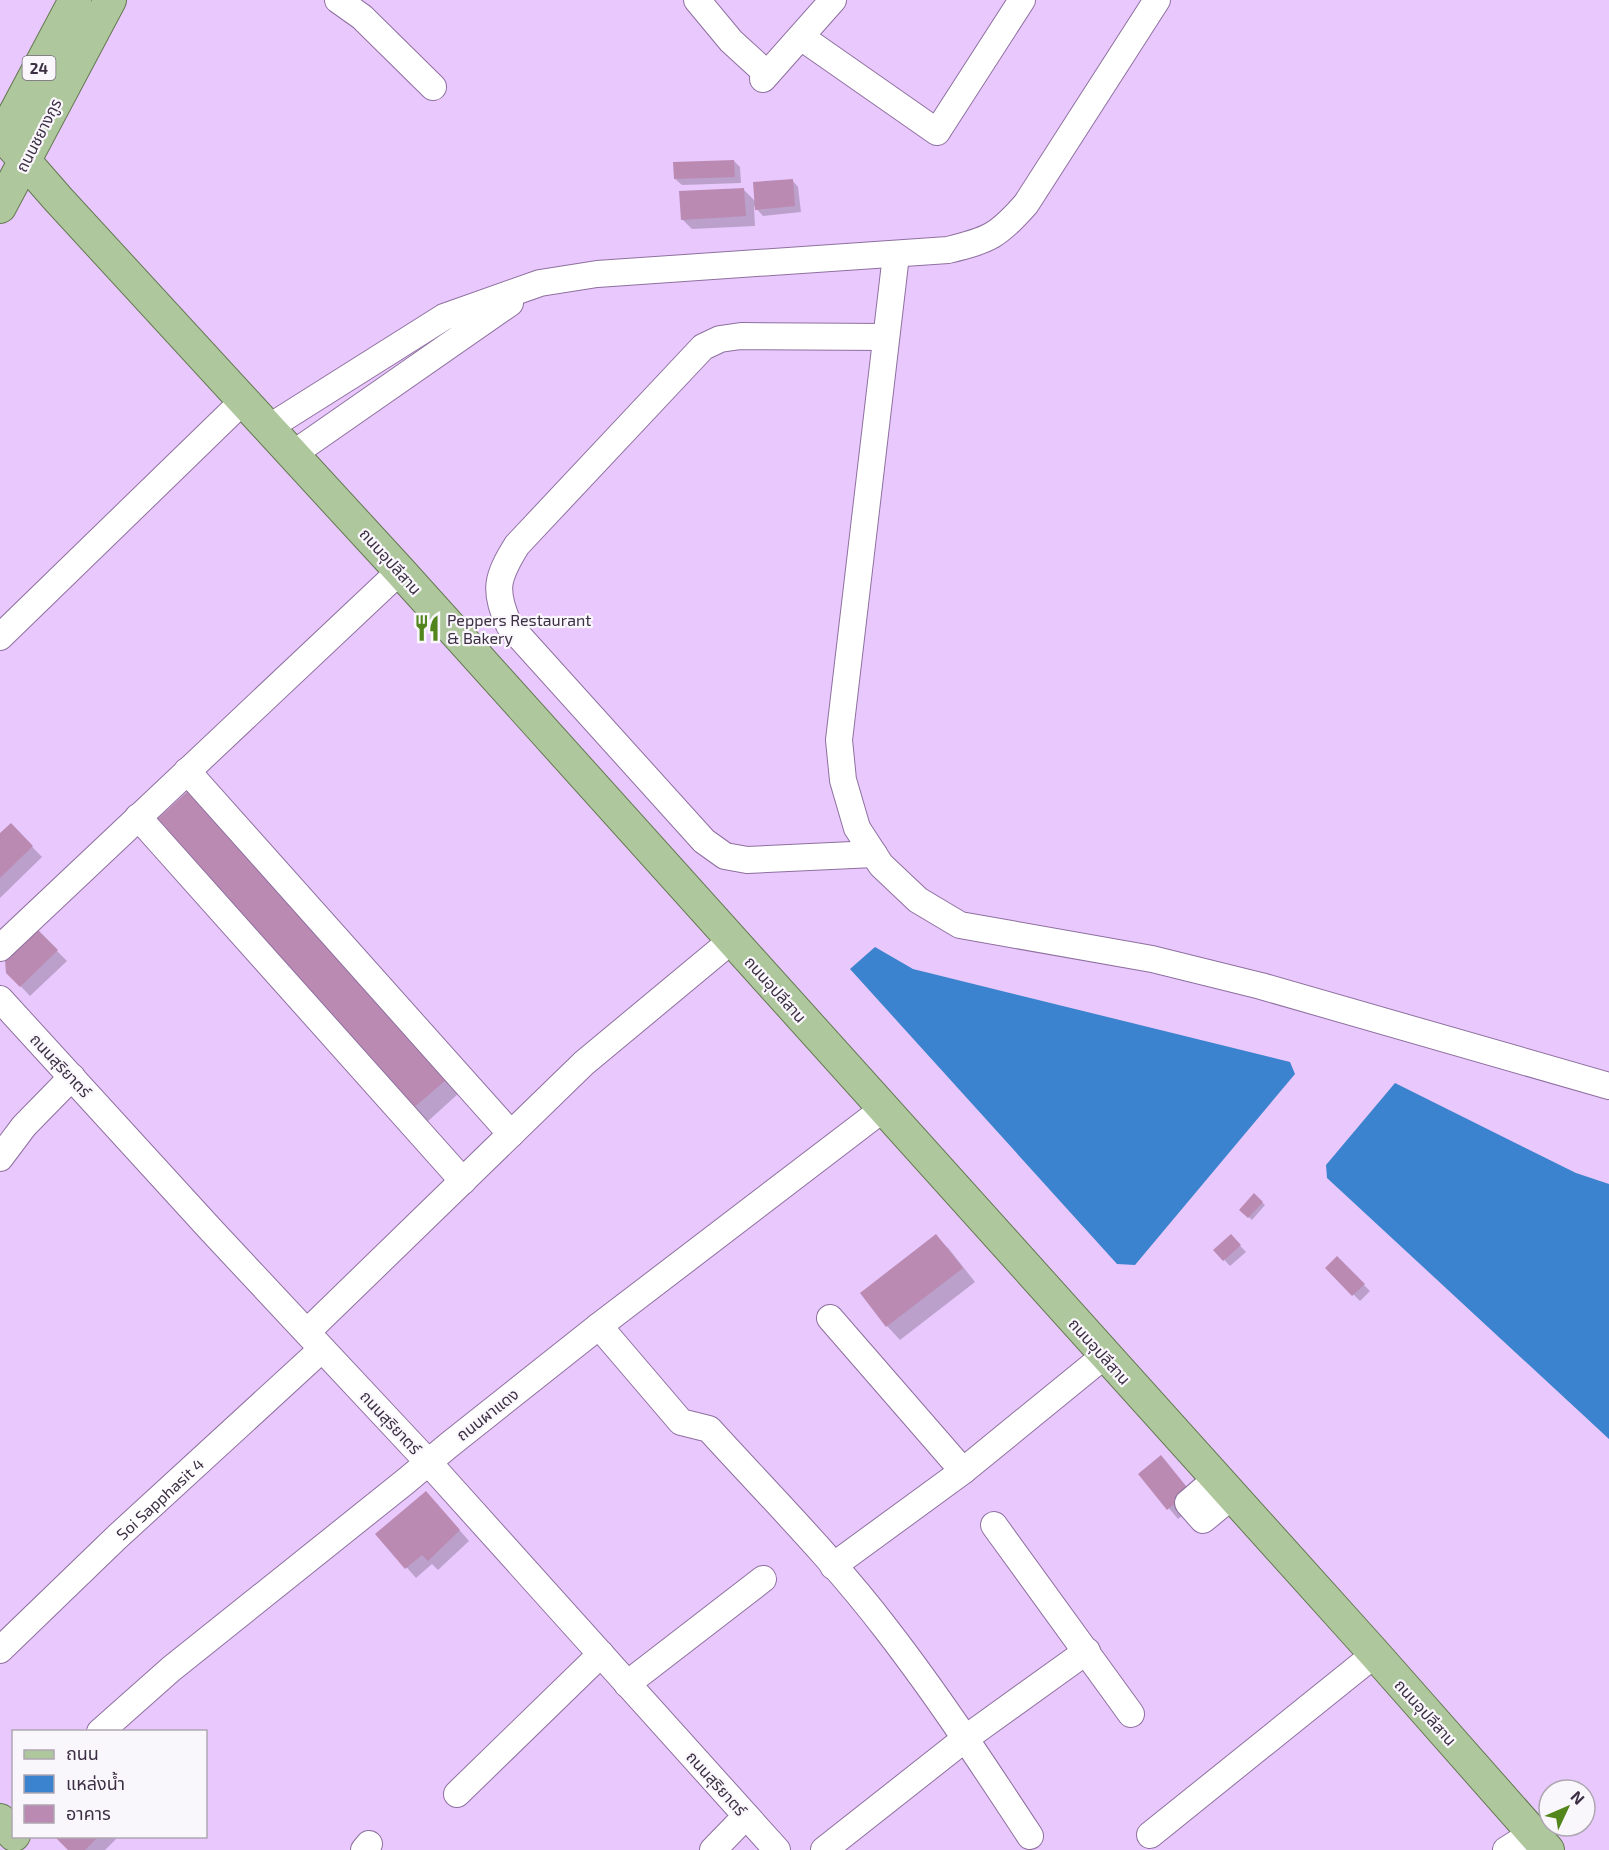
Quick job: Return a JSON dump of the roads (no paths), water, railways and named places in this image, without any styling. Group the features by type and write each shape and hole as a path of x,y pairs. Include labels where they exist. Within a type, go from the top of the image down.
{"main road":[{"name":"ถนนชยางกูร","path":"1,136 75,0"},
{"name":"ถนนชยางกูร","path":"0,207 110,0"},
{"name":"ถนนอุปลีสาน","path":"1,136 400,572 1104,1356 1375,1654 1540,1841"},
{"path":"18,1838 27,1850"}],"street":[{"path":"338,0 362,17 433,87"},
{"path":"697,0 731,41 765,76 833,0"},
{"path":"801,37 937,132 1022,0"},
{"path":"268,428 444,317 540,283 597,274 896,255 948,250 980,243 1004,228 1026,204 1157,0"},
{"path":"896,255 839,740 843,780 857,828 881,865 918,900 960,925 1152,959 1261,986 1609,1086"},
{"path":"293,454 540,283"},
{"path":"874,854 747,860 725,856 704,841 509,625 500,605 498,585 506,563 517,545 703,347 720,339 741,336 886,337"},
{"path":"0,637 243,401"},
{"path":"0,948 400,572"},
{"path":"187,771 511,1134"},
{"path":"138,817 463,1181"},
{"name":"Soi Sapphasit 4","path":"0,1650 315,1341 463,1181 584,1063 732,940"},
{"name":"ถนนสุริยาตร์","path":"1,1001 428,1462 777,1850"},
{"path":"0,1158 24,1126 72,1077"},
{"name":"ถนนผาแดง","path":"101,1730 171,1669 599,1326 883,1109"},
{"path":"830,1318 963,1472"},
{"path":"599,1326 681,1422 709,1429 833,1566 886,1629 966,1738 1030,1836"},
{"path":"833,1566 963,1472 1104,1356"},
{"path":"994,1525 1131,1714"},
{"path":"627,1684 762,1580"},
{"path":"824,1850 966,1738 1087,1651"},
{"path":"457,1794 601,1654"},
{"path":"1150,1835 1375,1654"},
{"path":"713,1850 746,1816"},
{"path":"1506,1850 1540,1841"}],"water":[{"path":"875,947 913,969 1290,1062 1295,1074 1135,1265 1117,1264 850,969"},
{"path":"1395,1083 1576,1173 1609,1184 1609,1439 1327,1178 1326,1165"}],"place":[{"name":"Peppers Restaurant & Bakery","path":"427,628"}]}
